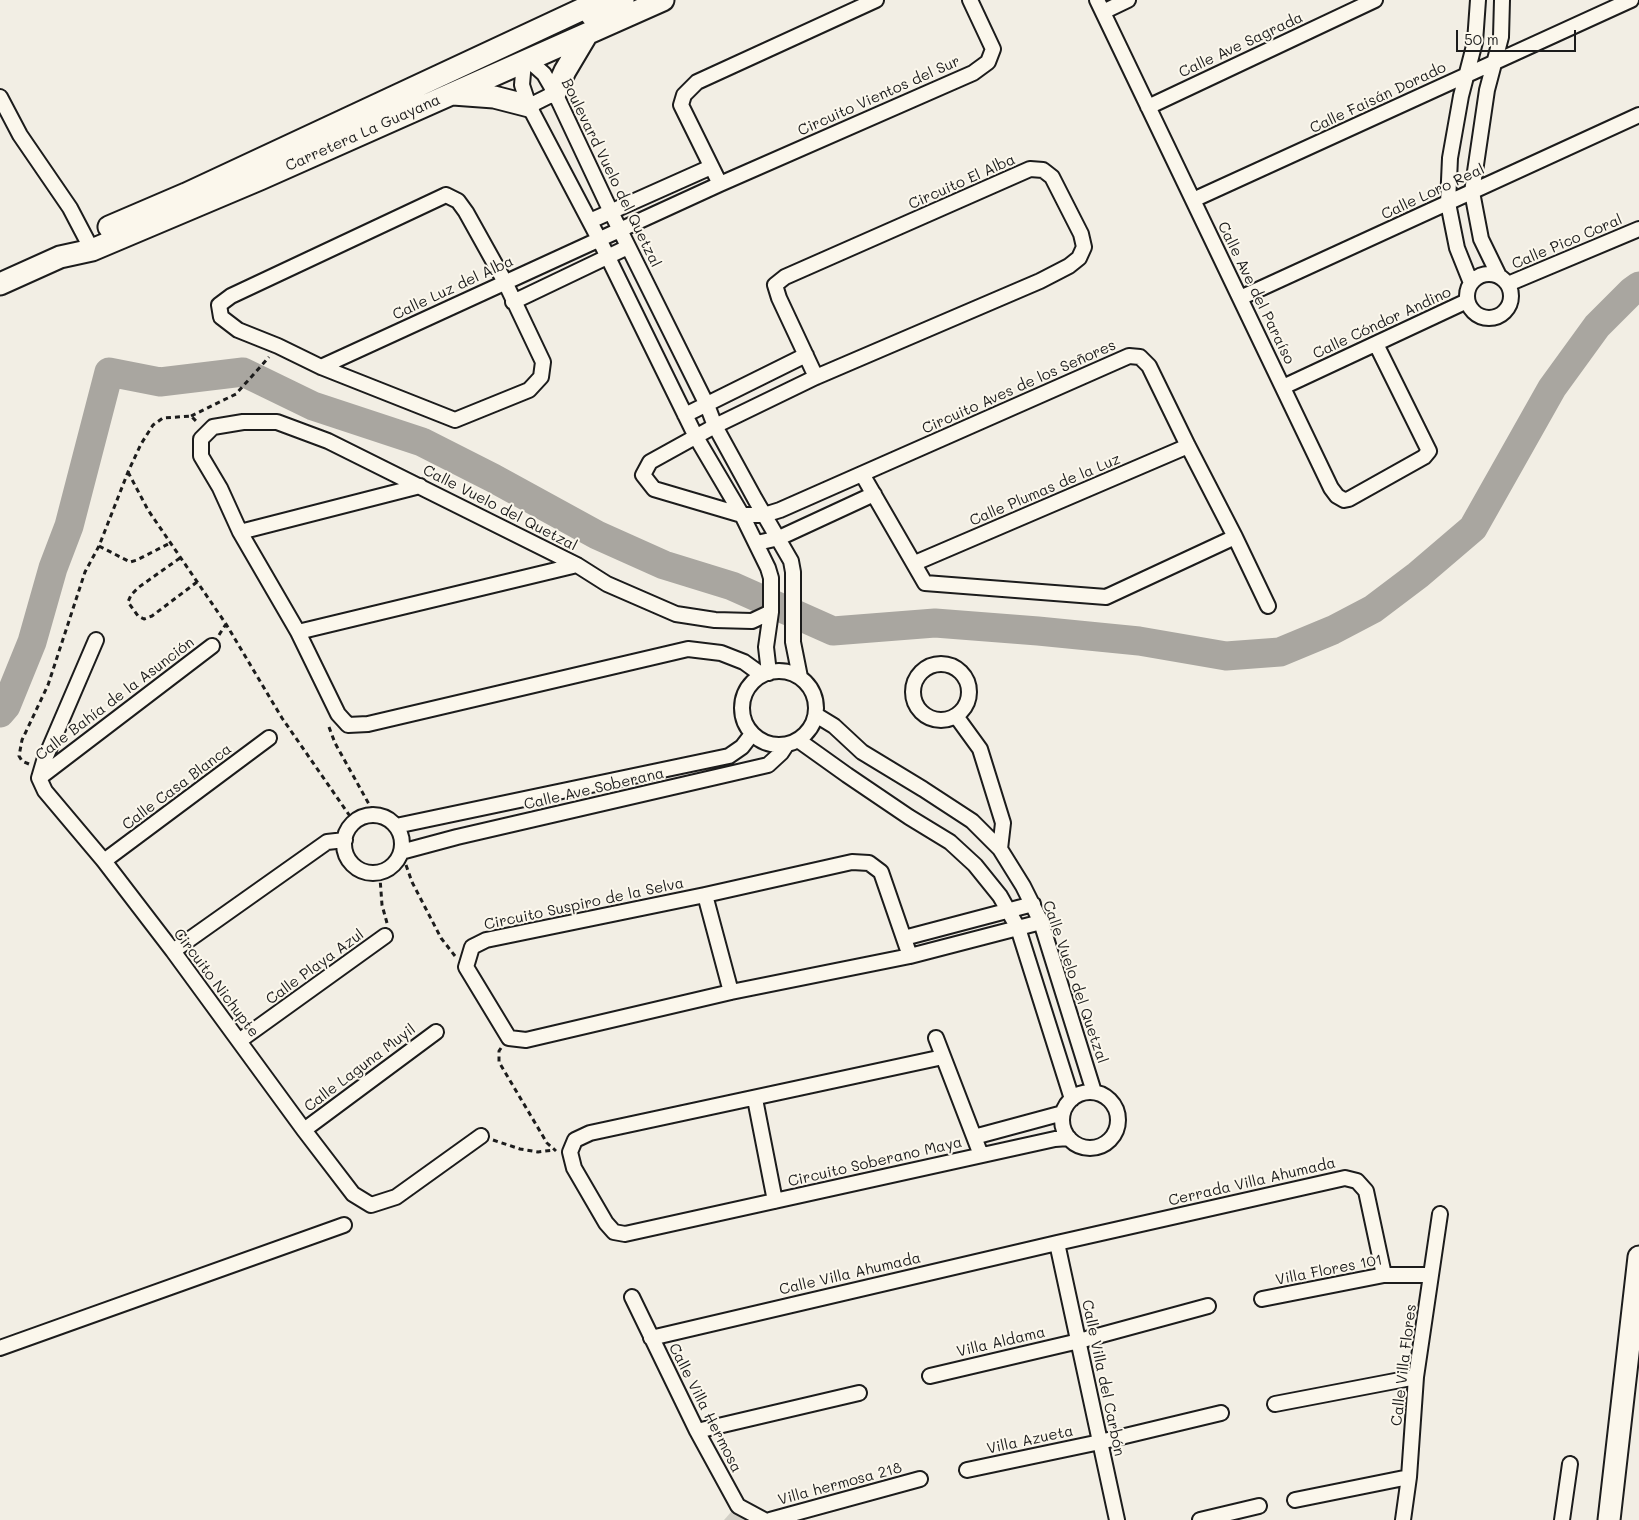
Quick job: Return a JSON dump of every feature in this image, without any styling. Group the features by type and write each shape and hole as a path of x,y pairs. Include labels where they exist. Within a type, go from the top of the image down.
{"main road":[{"name":"Carretera La Guayana","path":"88,244 186,194 602,0"},
{"path":"367,109 392,106 511,57 524,61 526,52 530,47 623,0"},
{"name":"Carretera La Guayana","path":"0,284 88,244 260,179 663,0"},
{"path":"555,93 586,34"},
{"path":"451,94 494,97 529,106"},
{"path":"1609,1520 1639,1257"}],"street":[{"path":"720,184 681,105 684,95 697,82 876,0"},
{"name":"Circuito Vientos del Sur","path":"620,230 973,73 988,62 993,49 970,0"},
{"path":"1100,6 1128,0"},
{"name":"Calle Ave Sagrada","path":"1148,107 1375,0"},
{"path":"1471,283 1457,248 1448,203 1450,158 1466,75 1475,42 1478,0"},
{"path":"1502,0 1500,37 1484,107 1472,192 1482,239 1511,292 1511,299 1504,312 1490,318 1482,317 1470,308 1467,301 1468,289 1471,283 1481,275 1493,274 1504,280"},
{"name":"Calle Faisán Dorado","path":"1193,200 1631,0"},
{"name":"Calle Ave del Paraíso","path":"1100,6 1331,488 1337,496 1344,500 1350,499 1424,457 1429,451 1376,344"},
{"name":"Boulevard Vuelo del Quetzal","path":"524,61 544,74 555,93 611,212 707,405 715,426 791,561 793,572 793,642 800,677"},
{"path":"524,61 522,85 529,106 590,220 696,437 757,543 771,578 771,612 766,647 766,674"},
{"path":"529,106 555,93"},
{"path":"0,96 20,135 70,208 88,244"},
{"name":"Calle Loro Real","path":"1240,298 1639,115"},
{"path":"590,220 711,167"},
{"name":"Circuito El Alba","path":"742,515 654,489 643,475 650,462 715,426 816,377 1040,281 1069,266 1079,258 1084,247 1081,234 1052,177 1043,170 1030,169 785,277 775,285 779,298 816,377"},
{"path":"446,195 458,201 462,206 505,282 513,302 543,362 541,377 529,390 455,420 238,330 221,317 219,304 231,296 446,195"},
{"name":"Calle Pico Coral","path":"1504,280 1639,229"},
{"name":"Calle Luz del Alba","path":"321,366 620,230"},
{"path":"513,302 628,246"},
{"name":"Calle Cóndor Andino","path":"1283,387 1467,301"},
{"path":"685,415 806,355"},
{"name":"Circuito Aves de los Señores","path":"742,515 764,515 780,510 1129,356 1140,357 1149,366 1268,606"},
{"name":"Calle Vuelo del Quetzal","path":"213,427 243,422 277,422 328,441 420,486 576,566 607,584 676,614 715,620 752,622 771,612"},
{"path":"213,427 201,439 201,456 220,488 240,532 298,632 338,714 348,725 368,724 688,650 720,653 744,662 766,674"},
{"name":"Calle Plumas de la Luz","path":"915,563 1188,446"},
{"path":"862,474 925,583 1106,597 1235,537"},
{"path":"240,532 420,486"},
{"path":"757,543 779,538 874,494"},
{"path":"298,632 576,566"},
{"path":"39,778 44,761 96,640"},
{"name":"Calle Bahía de la Asunción","path":"39,778 212,646"},
{"path":"943,663 952,666 960,671 969,684 967,704 956,716 947,720 930,718 921,713 915,705 912,692 914,683 924,669 933,664 943,663"},
{"path":"793,742 811,727 816,715 816,698 810,687 800,677 788,671 775,671 756,679 747,689 743,701 742,714 752,734 768,743 793,742 950,842 975,865 1000,896 1018,928 1072,1099"},
{"name":"Calle Vuelo del Quetzal","path":"816,715 834,726 862,752 972,821 1000,849 1033,904 1040,922 1094,1092"},
{"path":"956,716 980,749 1002,823 1000,849"},
{"name":"Calle Ave Soberana","path":"396,826 729,756 742,747 752,734"},
{"name":"Calle Casa Blanca","path":"104,861 269,738"},
{"name":"Calle Ave Soberana","path":"401,852 457,837 768,765 793,742"},
{"name":"Circuito Nichupte","path":"39,778 46,791 104,861 173,951 353,1194 371,1205 396,1197 480,1136"},
{"path":"375,815 386,818 396,826 402,838 401,852 396,862 388,869 378,873 367,872 357,868 349,860 345,850 348,830 354,822 364,817 375,815"},
{"path":"173,951 327,842 345,840"},
{"name":"Circuito Suspiro de la Selva","path":"466,967 472,947 486,940 706,895 852,862 869,863 882,872 910,956"},
{"name":"Circuito Suspiro de la Selva","path":"706,895 732,992"},
{"path":"904,938 1010,912 1033,904"},
{"path":"466,967 510,1038 526,1040 732,992 910,956 1040,922"},
{"name":"Calle Playa Azul","path":"239,1041 385,936"},
{"name":"Calle Laguna Muyil","path":"304,1130 436,1032"},
{"name":"Circuito Soberano Maya","path":"936,1038 981,1155"},
{"path":"570,1152 576,1140 590,1133 943,1057"},
{"path":"1086,1092 1094,1092 1102,1095 1114,1105 1117,1113 1116,1129 1112,1136 1099,1146 1082,1147 1069,1138 1064,1131 1063,1113 1072,1099 1086,1092"},
{"name":"Circuito Soberano Maya","path":"755,1099 775,1201"},
{"name":"Circuito Soberano Maya","path":"974,1137 1063,1113"},
{"name":"Circuito Soberano Maya","path":"570,1152 574,1168 606,1223 614,1232 625,1234 1055,1139 1069,1138"},
{"name":"Cerrada Villa Ahumada","path":"1057,1243 1345,1178 1357,1181 1366,1190 1384,1275"},
{"name":"Calle Villa Flores","path":"1404,1520 1416,1376 1440,1214"},
{"path":"0,1348 344,1225"},
{"name":"Calle Villa Ahumada","path":"651,1338 1057,1243"},
{"name":"Calle Villa del Carbón","path":"1057,1243 1117,1520"},
{"name":"Villa Flores 101","path":"1262,1299 1384,1275 1431,1275"},
{"name":"Calle Villa Hermosa","path":"632,1297 697,1431 738,1506 764,1520"},
{"name":"Villa Aldama","path":"930,1376 1079,1341 1208,1306"},
{"path":"1275,1404 1416,1376"},
{"path":"697,1431 859,1394"},
{"name":"Villa Azueta","path":"967,1470 1100,1442 1221,1413"},
{"path":"1562,1520 1570,1464"},
{"path":"1295,1500 1409,1477"},
{"name":"Villa hermosa 218","path":"770,1520 920,1479"},
{"path":"1200,1520 1260,1506"}],"path":[{"path":"44,761 29,764 22,761 19,756 22,740 48,685 84,572 99,546 141,444 153,424 163,418 191,416 236,394 278,346"},
{"path":"191,416 200,425 213,427"},
{"path":"128,472 148,510 226,624 282,718 354,822"},
{"path":"99,546 130,562 170,542"},
{"path":"180,558 139,587 131,595 128,602 138,616 144,619 152,616 197,582"},
{"path":"338,714 329,721 331,734 375,815"},
{"path":"401,852 412,882 441,938 466,967"},
{"path":"385,936 388,922 382,905 380,878 388,869"},
{"path":"510,1038 499,1051 499,1062 547,1143 554,1150"},
{"path":"480,1136 520,1149 538,1152 554,1150 564,1153 570,1152"}],"shaded area":[{"path":"732,1511 748,1520 724,1520"}],"waterway":[{"path":"0,713 6,706 32,642 53,568 69,526 109,372 160,382 243,372 313,406 422,442 493,478 597,535 664,565 732,586 833,631 935,623 1139,641 1226,656 1280,652 1333,630 1373,609 1418,575 1473,528 1552,388 1597,326 1639,286"}]}
